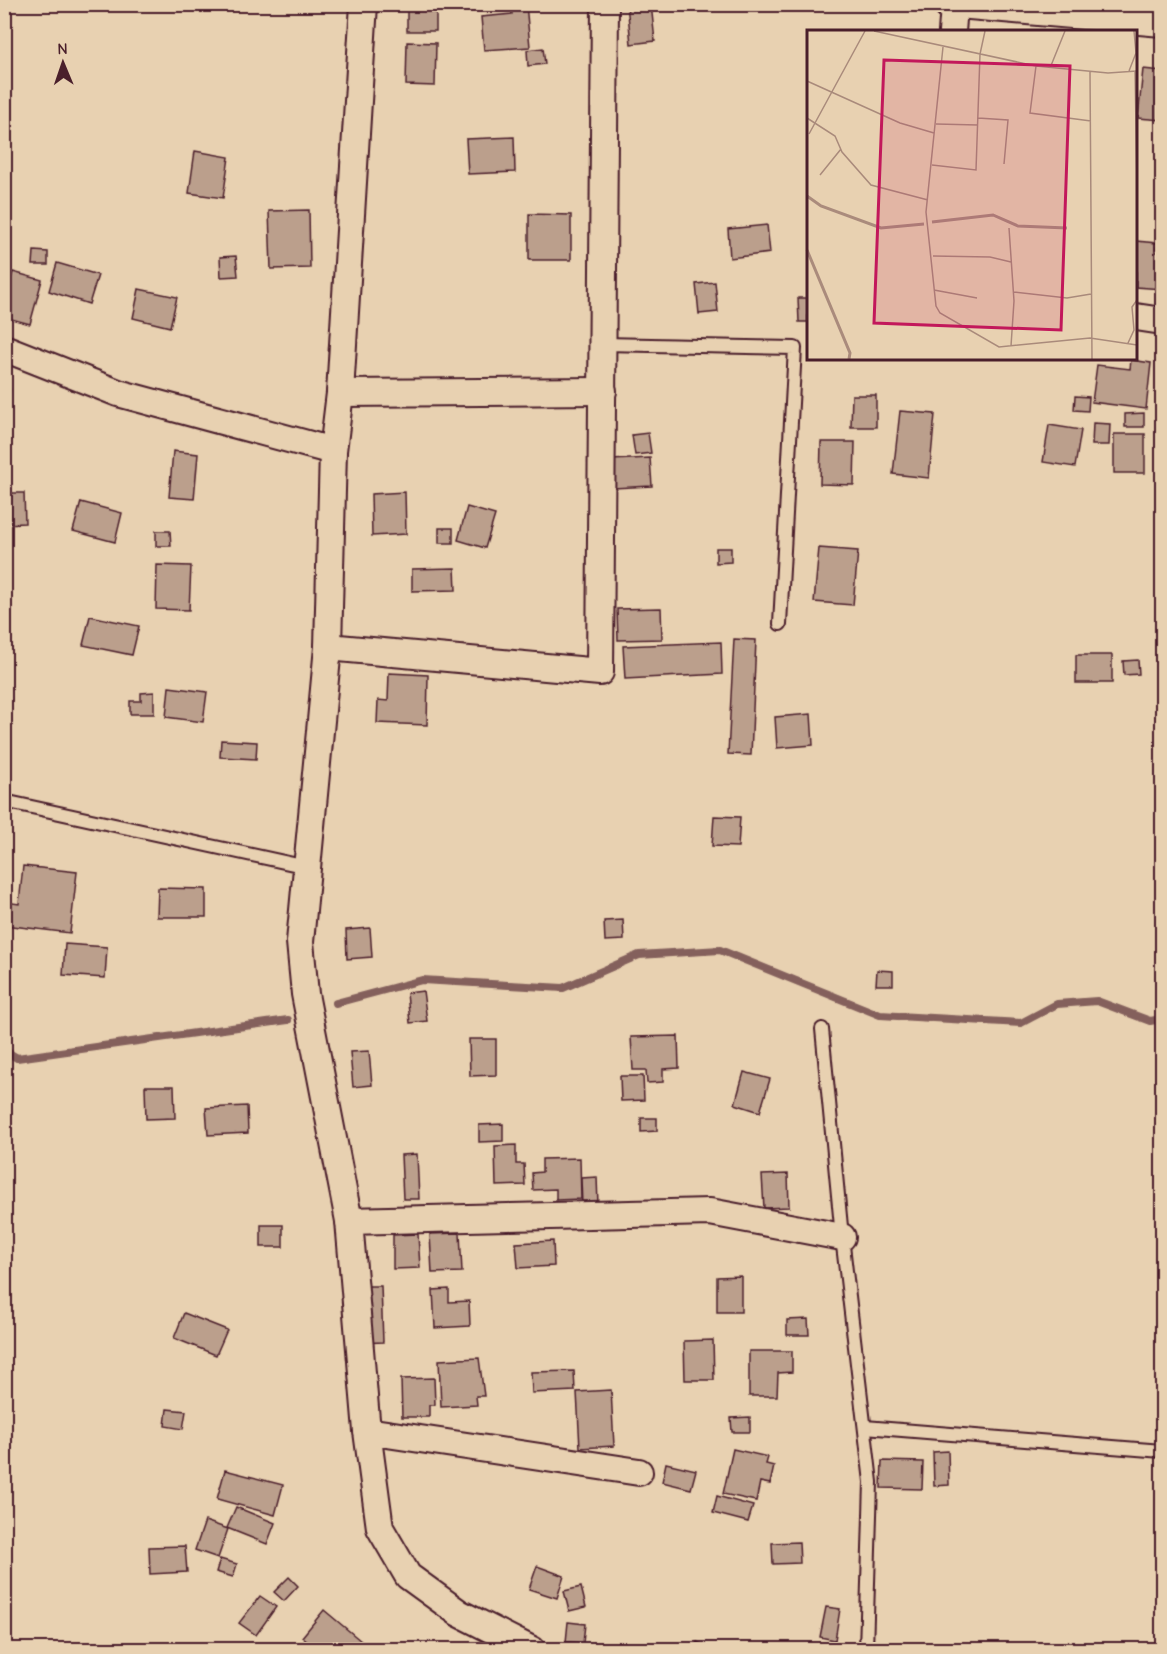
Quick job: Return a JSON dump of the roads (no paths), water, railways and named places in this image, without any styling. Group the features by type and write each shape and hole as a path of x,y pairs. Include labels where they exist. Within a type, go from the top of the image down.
{"street":[{"path":"364,4 340,393 333,451 328,646 300,942 305,994 349,1221 367,1431 380,1528 408,1576 459,1613 532,1650"},
{"path":"328,646 600,672 605,4"},
{"path":"952,30 950,5 1045,9 1162,23"},
{"path":"1137,317 1162,321"},
{"path":"4,348 118,393 333,451"},
{"path":"340,393 603,391"},
{"path":"349,1221 710,1212 842,1237"},
{"path":"367,1431 639,1472"}],"lane":[{"path":"603,344 795,348 780,624"},
{"path":"4,801 307,867"},
{"path":"822,1029 842,1237 871,1482 866,1650"},
{"path":"865,1427 1162,1451"}],"waterway":[{"path":"336,1003 422,980 563,988 639,955 720,950 880,1015 1021,1023 1057,1004 1097,1001 1150,1021 1162,1019"},
{"path":"4,1050 17,1058 288,1020"}]}
